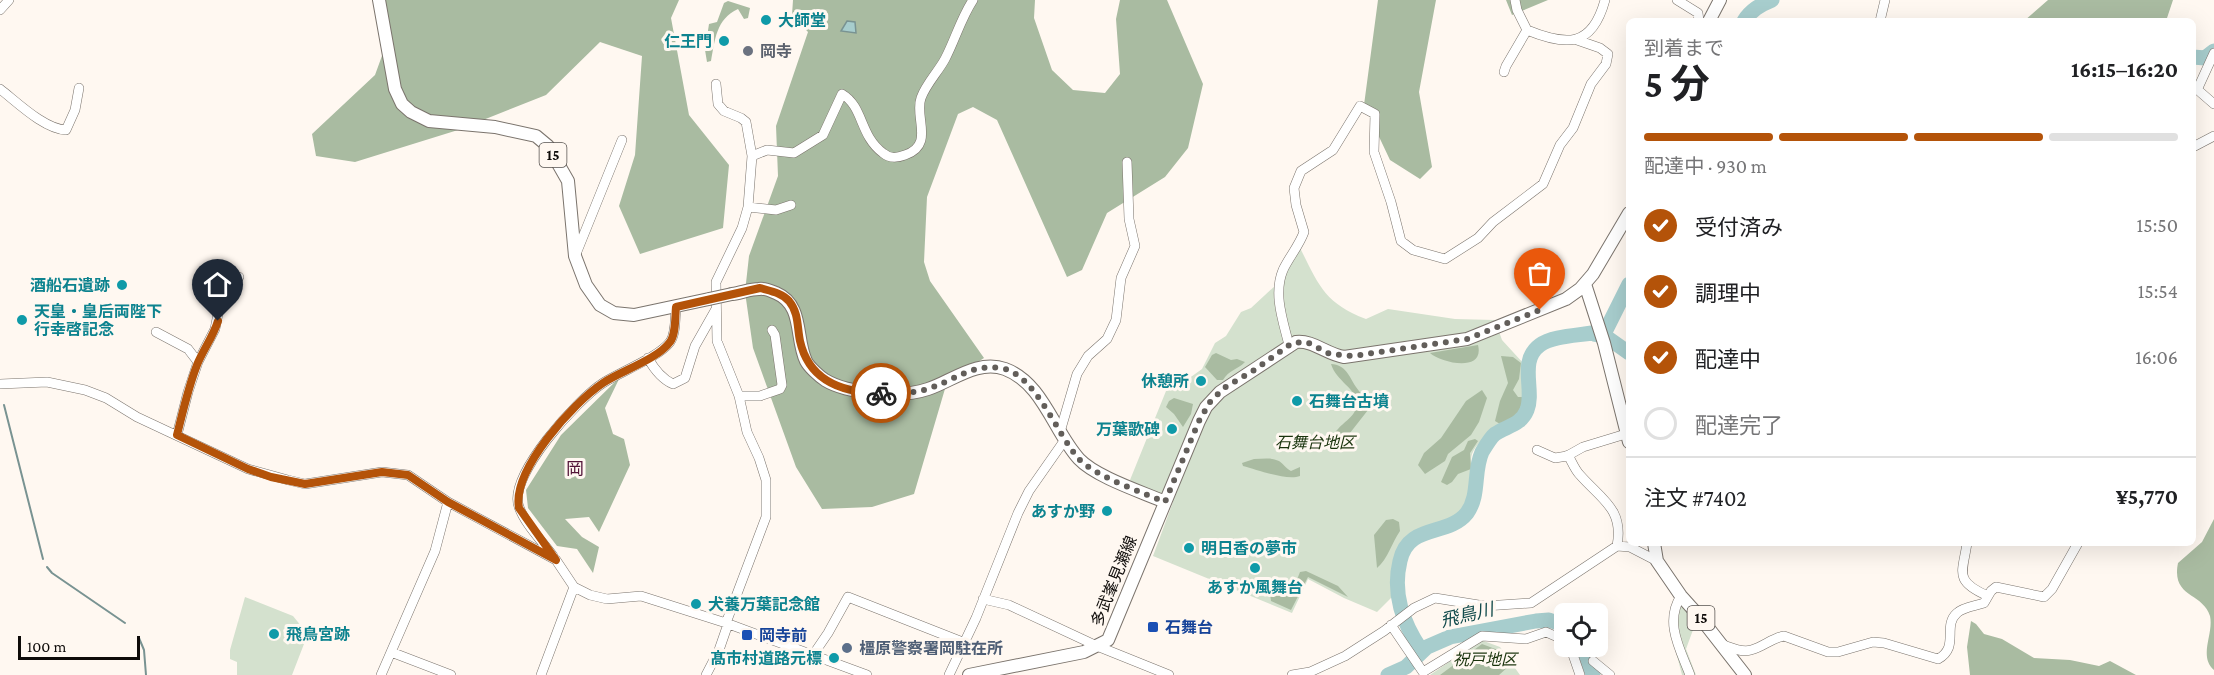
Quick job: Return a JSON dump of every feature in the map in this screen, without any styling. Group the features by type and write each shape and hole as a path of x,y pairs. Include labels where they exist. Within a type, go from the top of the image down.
{"main road":[{"name":"15","path":"379,0 395,89 402,104 411,112 429,121 495,127 536,136 548,146 568,181 575,256 586,285 600,305 614,313 634,315 676,307 713,304 732,294 760,288 782,296 789,302 796,314 800,340 807,362 823,379 836,386 872,393 926,390 968,370 1003,368 1032,387 1062,436 1081,461 1165,502"},
{"path":"1711,18 1720,0"},
{"path":"1289,345 1304,341 1330,354 1348,357 1454,342 1480,335 1560,301 1585,284 1598,267 1626,218"},
{"path":"1585,284 1597,319 1626,428"},
{"name":"多武峯見瀬線","path":"969,675 1084,652 1108,640 1199,421 1210,402 1224,388 1261,366 1289,345"},
{"name":"15","path":"1654,546 1657,561 1681,596 1700,616 1745,675"}],"street":[{"path":"0,10 9,0"},
{"path":"752,156 767,150 794,153 823,135 842,94 856,106 864,131 883,153 896,158 909,154 918,146 923,131 920,99 944,60 973,0"},
{"path":"1289,345 1279,307 1279,291 1282,273 1304,232 1296,205 1294,188 1301,171 1333,150 1360,106 1376,114 1374,152 1401,241 1413,250 1445,259 1478,238 1493,222 1543,184 1560,145 1573,128 1591,84 1609,58 1608,54 1600,48 1577,40 1560,41 1527,30 1517,10 1515,0"},
{"path":"1577,40 1595,24 1605,0"},
{"path":"1677,0 1698,13 1699,18"},
{"path":"1881,18 1885,0"},
{"path":"1504,72 1527,30"},
{"path":"2214,53 2198,88 2214,104"},
{"path":"706,675 719,650 765,517 766,480 747,432 739,396 717,341 713,304 716,282 742,228 748,207 752,156 746,122 724,111 718,104 716,84"},
{"path":"0,89 47,124 66,130 75,110 79,88"},
{"path":"2196,145 2214,136"},
{"path":"575,256 621,140"},
{"path":"949,675 965,644 1025,498 1062,436 1077,374 1088,356 1107,339 1116,320 1121,278 1135,246 1130,219 1127,162"},
{"path":"748,207 776,210 791,205"},
{"path":"177,435 198,362 215,329 221,299 239,277"},
{"path":"648,358 667,382 679,383 686,378 695,346 713,304"},
{"path":"676,307 670,342 648,358 602,384 586,397 544,442 524,479 517,498 519,508 574,587 590,595 607,599 641,596 727,624 867,675"},
{"path":"739,396 760,396 780,389 782,386 776,335 772,330"},
{"path":"156,332 188,349 198,362"},
{"path":"0,384 47,382 85,390 106,398 137,417 248,469 271,477 305,484 382,472 408,475 448,502 556,560"},
{"path":"1537,450 1555,458 1568,455 1584,447 1626,436"},
{"path":"1568,455 1578,474 1599,494 1616,515 1620,529 1617,546"},
{"path":"381,675 435,551 448,502"},
{"path":"1292,675 1310,672 1345,656 1414,608 1435,598 1485,606 1531,603 1617,546 1630,547 1657,561"},
{"path":"1966,546 1961,567 1962,574 1970,585 1988,596"},
{"path":"1719,643 1743,651 1784,636 1828,652 1838,652 1873,642 1884,643 1938,659 1946,655 1950,646 1952,619 1962,609 1984,603 1996,587 2044,597 2052,589 2077,546"},
{"path":"541,675 574,587"},
{"path":"1681,596 1674,606 1672,626 1690,675"},
{"path":"813,655 848,597 965,644"},
{"path":"983,599 1009,605 1097,646 1170,675"},
{"path":"1391,625 1423,672 1482,636 1526,639 1546,632 1554,636"},
{"path":"391,652 451,675"},
{"path":"1574,657 1580,675"},
{"path":"1593,661 1610,675"}],"green space":[{"path":"379,0 679,0 671,18 689,115 729,165 723,228 640,254 619,206 635,155 642,56 600,42 546,95 458,130 355,162 316,156 312,134 375,75 387,42"},
{"path":"793,0 1035,0 1034,18 1052,70 1073,90 1105,93 1120,74 1116,19 1120,0 1167,0 1203,84 1188,148 1165,177 1107,213 1082,270 1067,277 997,120 973,107 958,114 927,197 924,262 930,281 984,358 947,382 914,494 872,507 822,509 796,467 753,348 745,292 749,256 778,176 776,126 808,32 792,15"},
{"path":"1378,0 1436,0 1419,92 1432,167 1420,179 1390,160 1364,105"},
{"path":"1506,0 1548,0 1512,15"},
{"path":"2048,0 2173,0 2167,18 2027,18"},
{"path":"728,1 750,8 748,18 744,19 738,9 725,18 718,31 711,61 707,62 705,50 709,24 717,22 724,3"},
{"name":"石舞台地区","path":"1300,248 1324,291 1352,313 1366,319 1388,309 1455,319 1495,320 1502,340 1524,364 1522,379 1525,403 1519,419 1492,432 1480,442 1472,454 1472,487 1464,512 1450,521 1424,528 1403,542 1394,567 1394,595 1377,612 1308,579 1292,613 1153,556 1173,502 1137,486 1130,480 1166,391 1181,384 1202,369 1215,343 1226,336 1241,312 1251,308 1277,284"},
{"path":"1478,345 1478,354 1469,362 1443,360 1430,353"},
{"path":"1216,353 1231,360 1237,359 1245,362 1223,380 1217,380 1205,367 1212,355"},
{"path":"1501,356 1513,357 1521,363 1519,379 1513,390 1518,397 1522,397 1522,403 1517,417 1500,424 1495,421 1508,383"},
{"path":"1331,364 1344,369 1370,403 1368,410 1339,447 1330,446 1333,437 1353,414 1357,403 1354,393 1337,375"},
{"path":"620,377 605,408 613,434 624,439 630,465 599,532 589,517 565,519 582,537 599,547 593,573 577,549 557,546 528,508 526,490 561,435"},
{"path":"1482,390 1487,398 1479,422 1471,435 1448,454 1445,461 1425,474 1418,465 1424,453 1441,438 1466,401"},
{"path":"1174,398 1193,404 1191,414 1183,427 1166,407"},
{"path":"1475,439 1478,441 1470,453 1471,469 1458,474 1447,485 1441,482 1452,457 1464,450 1468,441"},
{"path":"1254,459 1276,460 1291,471 1300,467 1300,476 1280,476 1243,466 1242,463"},
{"path":"1393,519 1399,522 1400,531 1377,568 1374,535 1386,520"},
{"path":"2214,519 2214,670 2207,658 2210,616 2201,603 2183,589 2177,574 2178,563 2202,542"},
{"path":"1306,571 1338,586 1348,597 1308,577 1291,610 1271,601 1270,594 1277,588 1293,590 1300,572"},
{"path":"245,597 293,616 302,627 309,631 292,675 237,675 237,662 230,659 230,650"},
{"path":"1683,606 1697,619 1686,649 1696,675 1682,675 1670,629 1670,614"},
{"path":"1971,621 1984,634 2002,639 2034,658 2070,660 2099,666 2110,661 2136,675 1970,675 1967,647"},
{"name":"祝戸地区","path":"1481,640 1500,647 1520,675 1430,675"},
{"name":"祝戸地区","path":"1482,644 1498,650 1509,666 1499,675 1440,675"}],"water":[{"path":"847,21 855,22 856,33 841,31"}],"waterway":[{"path":"1747,18 1756,8 1772,0"},
{"path":"2196,57 2205,58 2214,51"},
{"path":"1421,650 1404,619 1398,597 1398,573 1404,549 1420,535 1450,525 1467,513 1474,499 1482,452 1493,435 1517,422 1527,410 1529,402 1528,367 1533,352 1546,341 1606,330 1626,290"},
{"path":"1594,334 1605,336 1626,351"},
{"path":"4,405 43,559"},
{"path":"47,567 52,573 125,623"},
{"name":"飛鳥川","path":"1388,675 1406,667 1427,647 1450,637 1536,621 1554,622"},
{"path":"139,638 144,650 146,675"},
{"name":"飛鳥川","path":"1587,657 1593,675"}],"way so far":[{"path":"881,393 926,390 968,370 1003,368 1032,387 1064,441 1081,461 1112,479 1165,502 1202,414 1210,402 1224,388 1256,369 1292,343 1307,342 1330,354 1353,356 1467,339 1540,310"}],"place":[{"name":"大師堂","path":"766,20"},
{"name":"仁王門","path":"724,41"},
{"name":"岡寺","path":"748,51"},
{"name":"酒船石遺跡","path":"122,285"},
{"name":"天皇・皇后両陛下 行幸啓記念","path":"22,320"},
{"name":"休憩所","path":"1201,381"},
{"name":"石舞台古墳","path":"1297,401"},
{"name":"万葉歌碑","path":"1172,429"},
{"name":"あすか野","path":"1107,511"},
{"name":"明日香の夢市","path":"1189,548"},
{"name":"あすか風舞台","path":"1255,568"},
{"name":"犬養万葉記念館","path":"696,604"},
{"name":"石舞台","path":"1153,627"},
{"name":"飛鳥宮跡","path":"274,634"},
{"name":"岡寺前","path":"747,635"},
{"name":"橿原警察署岡駐在所","path":"847,648"},
{"name":"髙市村道路元標","path":"834,658"}],"district":[{"name":"岡","path":"575,469"}],"route":[{"path":"218,321 198,362 177,435 248,469 271,477 305,484 382,472 408,475 448,502 556,560 519,508 518,494 531,464 544,442 586,397 602,384 658,352 670,342 676,307 760,288 782,296 789,302 796,314 800,340 807,362 823,379 836,386 855,391 881,393"}]}
